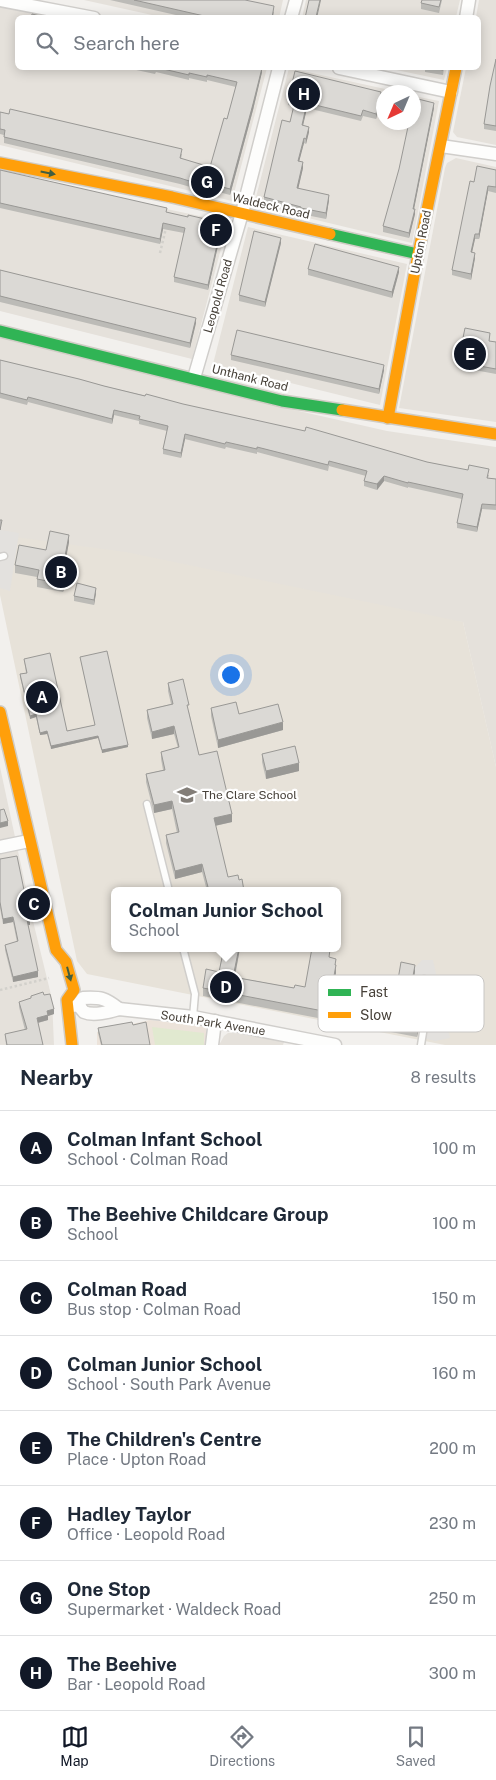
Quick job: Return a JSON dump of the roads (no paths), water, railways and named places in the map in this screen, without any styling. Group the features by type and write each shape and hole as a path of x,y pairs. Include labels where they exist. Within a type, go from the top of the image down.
{"main road":[{"name":"Upton Road","path":"388,418 418,254 456,70"},
{"name":"Waldeck Road","path":"0,163 172,197 418,254"},
{"name":"Unthank Road","path":"0,331 282,400 496,434"},
{"path":"0,712 56,950 66,962 74,990 68,1001 72,1045"},
{"path":"52,965 56,950"}],"street":[{"path":"0,0 78,15"},
{"path":"292,15 296,0"},
{"path":"466,15 469,0"},
{"name":"Leopold Road","path":"194,378 242,213 278,70"},
{"path":"348,70 451,92"},
{"path":"440,146 496,154"},
{"path":"0,847 29,841"},
{"name":"South Park Avenue","path":"68,1001 99,997 108,1000 119,1010 192,1017 312,1043 336,1045"},
{"path":"212,1045 215,1021"}],"lane":[{"path":"146,804 168,887"},
{"path":"184,952 195,994 192,1017"},
{"path":"422,1045 424,1032"}],"place":[{"name":"The Beehive","path":"304,94"},
{"name":"One Stop","path":"207,182"},
{"name":"Hadley Taylor","path":"216,230"},
{"name":"The Children's Centre","path":"470,354"},
{"name":"The Beehive Childcare Group","path":"61,572"},
{"name":"Colman Infant School","path":"42,697"},
{"name":"The Clare School","path":"187,795"},
{"name":"Colman Road","path":"34,904"},
{"name":"Colman Junior School","path":"226,987"}]}
